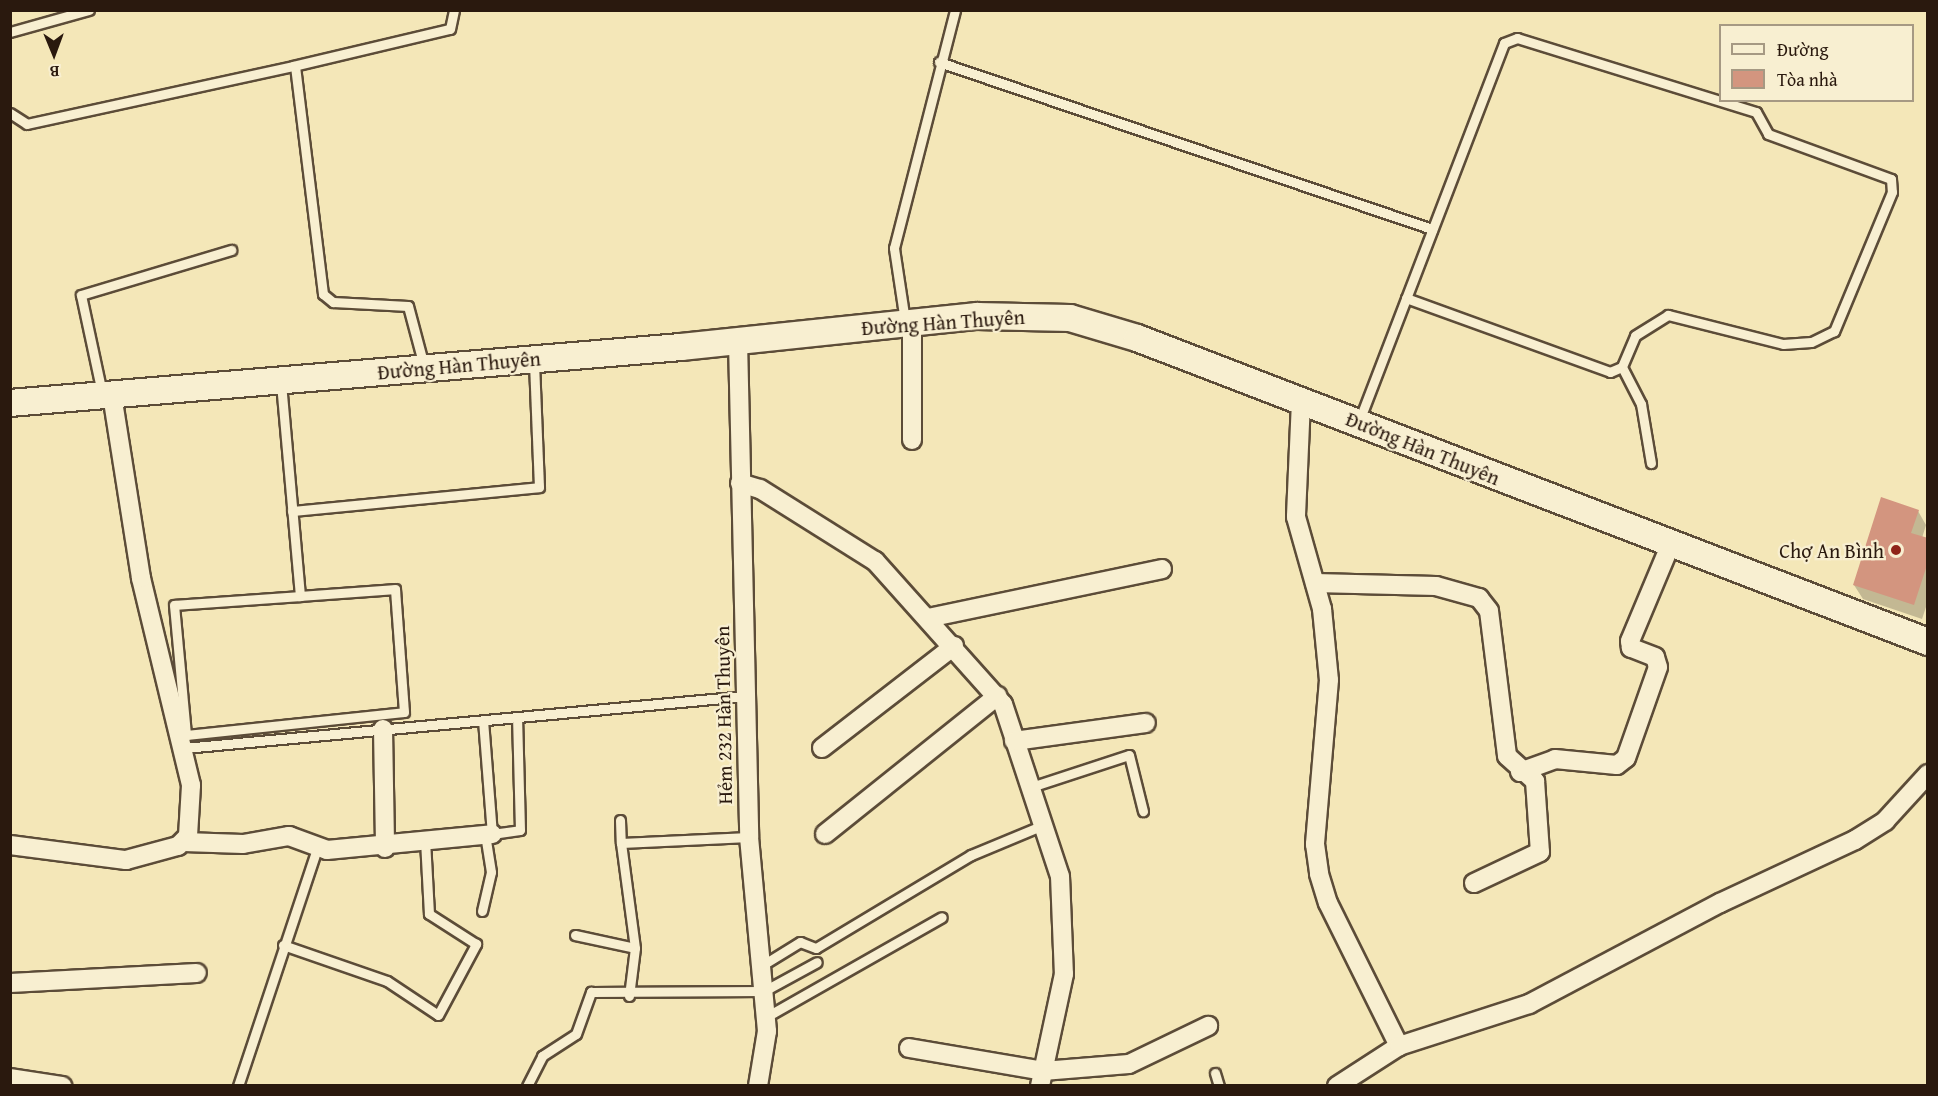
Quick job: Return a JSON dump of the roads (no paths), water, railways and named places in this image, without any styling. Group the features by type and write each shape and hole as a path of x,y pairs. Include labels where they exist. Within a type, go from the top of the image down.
{"street":[{"name":"Đường Hàn Thuyên","path":"11,400 107,395 534,359 1019,313 1070,318 1301,401 1670,546 1928,642"},
{"path":"909,323 912,440"},
{"name":"Hẻm 232 Hàn Thuyên","path":"738,341 749,837 766,1017 765,1065 758,1086"},
{"path":"107,395 141,578 184,748 192,803 184,842"},
{"path":"1301,401 1296,517 1315,583 1329,680 1316,844 1319,874 1328,903 1399,1046"},
{"path":"740,483 760,489 867,555 954,646 997,696 1060,876 1064,974 1042,1078"},
{"path":"1520,772 1555,759 1617,765 1626,758 1658,667 1655,657 1631,648 1630,641 1670,546"},
{"path":"928,618 1162,569"},
{"path":"1315,583 1436,586 1479,598 1490,611 1507,756 1520,772 1535,781 1539,852 1474,883"},
{"path":"822,748 954,646"},
{"path":"825,834 997,696"},
{"path":"1014,741 1146,723"},
{"path":"383,729 385,848"},
{"path":"1337,1086 1399,1046 1529,1004 1720,903 1855,840 1885,821 1928,774"},
{"path":"10,845 126,860 184,842 243,844 289,836 317,848 385,848 425,838 489,834"},
{"path":"10,983 197,973"},
{"path":"909,1048 1042,1078 1129,1064 1208,1026"},
{"path":"11,1080 62,1086"}],"lane":[{"path":"10,32 89,10"},
{"path":"10,113 27,124 295,66 450,29 454,10"},
{"path":"909,323 894,248 939,62 955,10"},
{"path":"1358,423 1504,43 1517,38 1719,101"},
{"path":"939,62 1432,229"},
{"path":"295,66 323,294 333,302 408,306 424,368"},
{"path":"1406,298 1610,372 1622,367 1635,336 1668,315 1783,344 1811,342 1834,331 1892,192 1891,179 1768,134 1756,112 1724,102"},
{"path":"107,395 81,295 231,250"},
{"path":"292,511 539,487 534,359"},
{"path":"1622,367 1641,404 1651,463"},
{"path":"281,380 300,596"},
{"path":"395,589 404,712 186,735 174,605 300,596 395,589"},
{"path":"184,748 745,696"},
{"path":"489,834 520,830 516,717"},
{"path":"483,720 490,872 483,911"},
{"path":"1029,788 1129,755 1143,811"},
{"path":"620,820 635,948 629,996"},
{"path":"761,966 800,942 816,948 971,855 1043,825"},
{"path":"621,843 749,837"},
{"path":"283,945 387,981 438,1015 476,944 429,914 425,838"},
{"path":"238,1086 317,848"},
{"path":"766,1017 942,917"},
{"path":"575,935 635,948"},
{"path":"527,1086 542,1056 576,1034 591,992 629,996 764,991 818,962"},
{"path":"1215,1073 1219,1086"}],"place":[{"name":"Chợ An Bình","path":"1896,550"}]}
